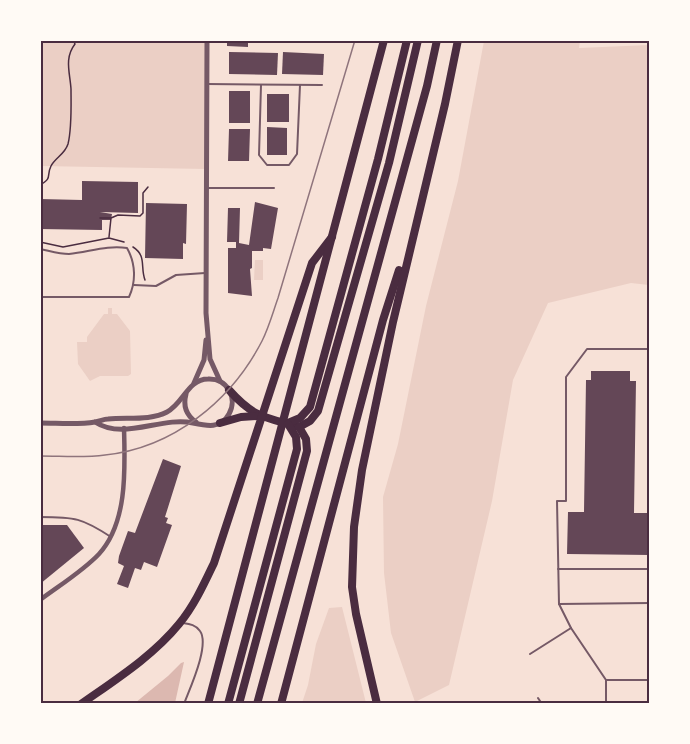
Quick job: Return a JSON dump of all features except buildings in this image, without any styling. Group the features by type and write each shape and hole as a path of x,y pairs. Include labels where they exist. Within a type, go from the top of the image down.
{"highway":[{"path":"208,704 384,40"},
{"path":"229,390 243,406 258,416 299,427 310,421 318,411 323,378 407,40"},
{"path":"287,424 300,418 310,407 323,378 389,163 418,40"},
{"path":"257,704 427,86 437,40"},
{"path":"377,704 356,615 352,587 354,527 362,470 458,40"},
{"path":"282,704 383,320 418,213"},
{"path":"81,704 135,664 180,622 203,587 214,563 312,264 334,234"},
{"path":"220,423 241,417 258,416"},
{"path":"228,704 289,480 297,442 293,430 287,424"},
{"path":"239,704 307,452 306,439 299,427"}],"street":[{"path":"95,422 104,428 173,422 213,426 220,423 230,412 232,397 210,360 207,331 205,273 207,40"},
{"path":"40,423 95,422 167,412 178,404 193,384 204,360 207,331"},
{"path":"193,384 207,378 221,382"},
{"path":"187,392 185,400 188,414 199,424"},
{"path":"40,600 99,554 115,529 123,486 124,428"}],"lane":[{"path":"207,84 322,85"},
{"path":"261,84 259,155 267,165 289,165 297,154 300,85"},
{"path":"206,188 274,188"},
{"path":"40,249 69,254 112,246 127,248 132,257 134,285 129,297 40,297"},
{"path":"134,285 156,286 176,275 205,273"},
{"path":"606,704 606,680 571,628 559,603 557,501 566,501 566,377 588,348 650,349"},
{"path":"40,516 83,519 111,537"},
{"path":"558,569 650,569"},
{"path":"559,603 650,603"},
{"path":"180,622 194,625 199,629 203,646 184,704"},
{"path":"530,654 571,628"},
{"path":"606,680 650,680"},
{"path":"538,698 542,704"}],"path":[{"path":"40,184 50,176 51,166 67,146 71,86 68,64 69,52 75,44 73,40"},
{"path":"100,218 111,218 118,215 140,216 143,193 148,188"},
{"path":"109,238 111,218"},
{"path":"40,242 63,247 116,238 140,252 145,252"},
{"path":"140,252 145,279 150,282"}],"shaded area":[{"path":"41,41 207,41 206,169 41,166"},
{"path":"484,41 580,41 579,48 649,45 649,285 631,283 548,303 513,380 492,501 449,685 415,702 391,633 384,573 383,497 398,444 426,306 458,181"},
{"path":"255,260 263,260 263,280 254,280"},
{"path":"108,308 112,308 112,314 117,314 130,331 131,374 128,376 100,376 90,381 78,364 77,342 87,342 87,337 104,314 108,314"},
{"path":"342,607 366,703 302,703 316,644 329,608"},
{"path":"184,662 175,703 135,703 181,663"}],"tram line":[{"path":"40,456 105,455 130,451 154,443 197,418 217,402 234,383 262,341 271,320 355,40"}]}
